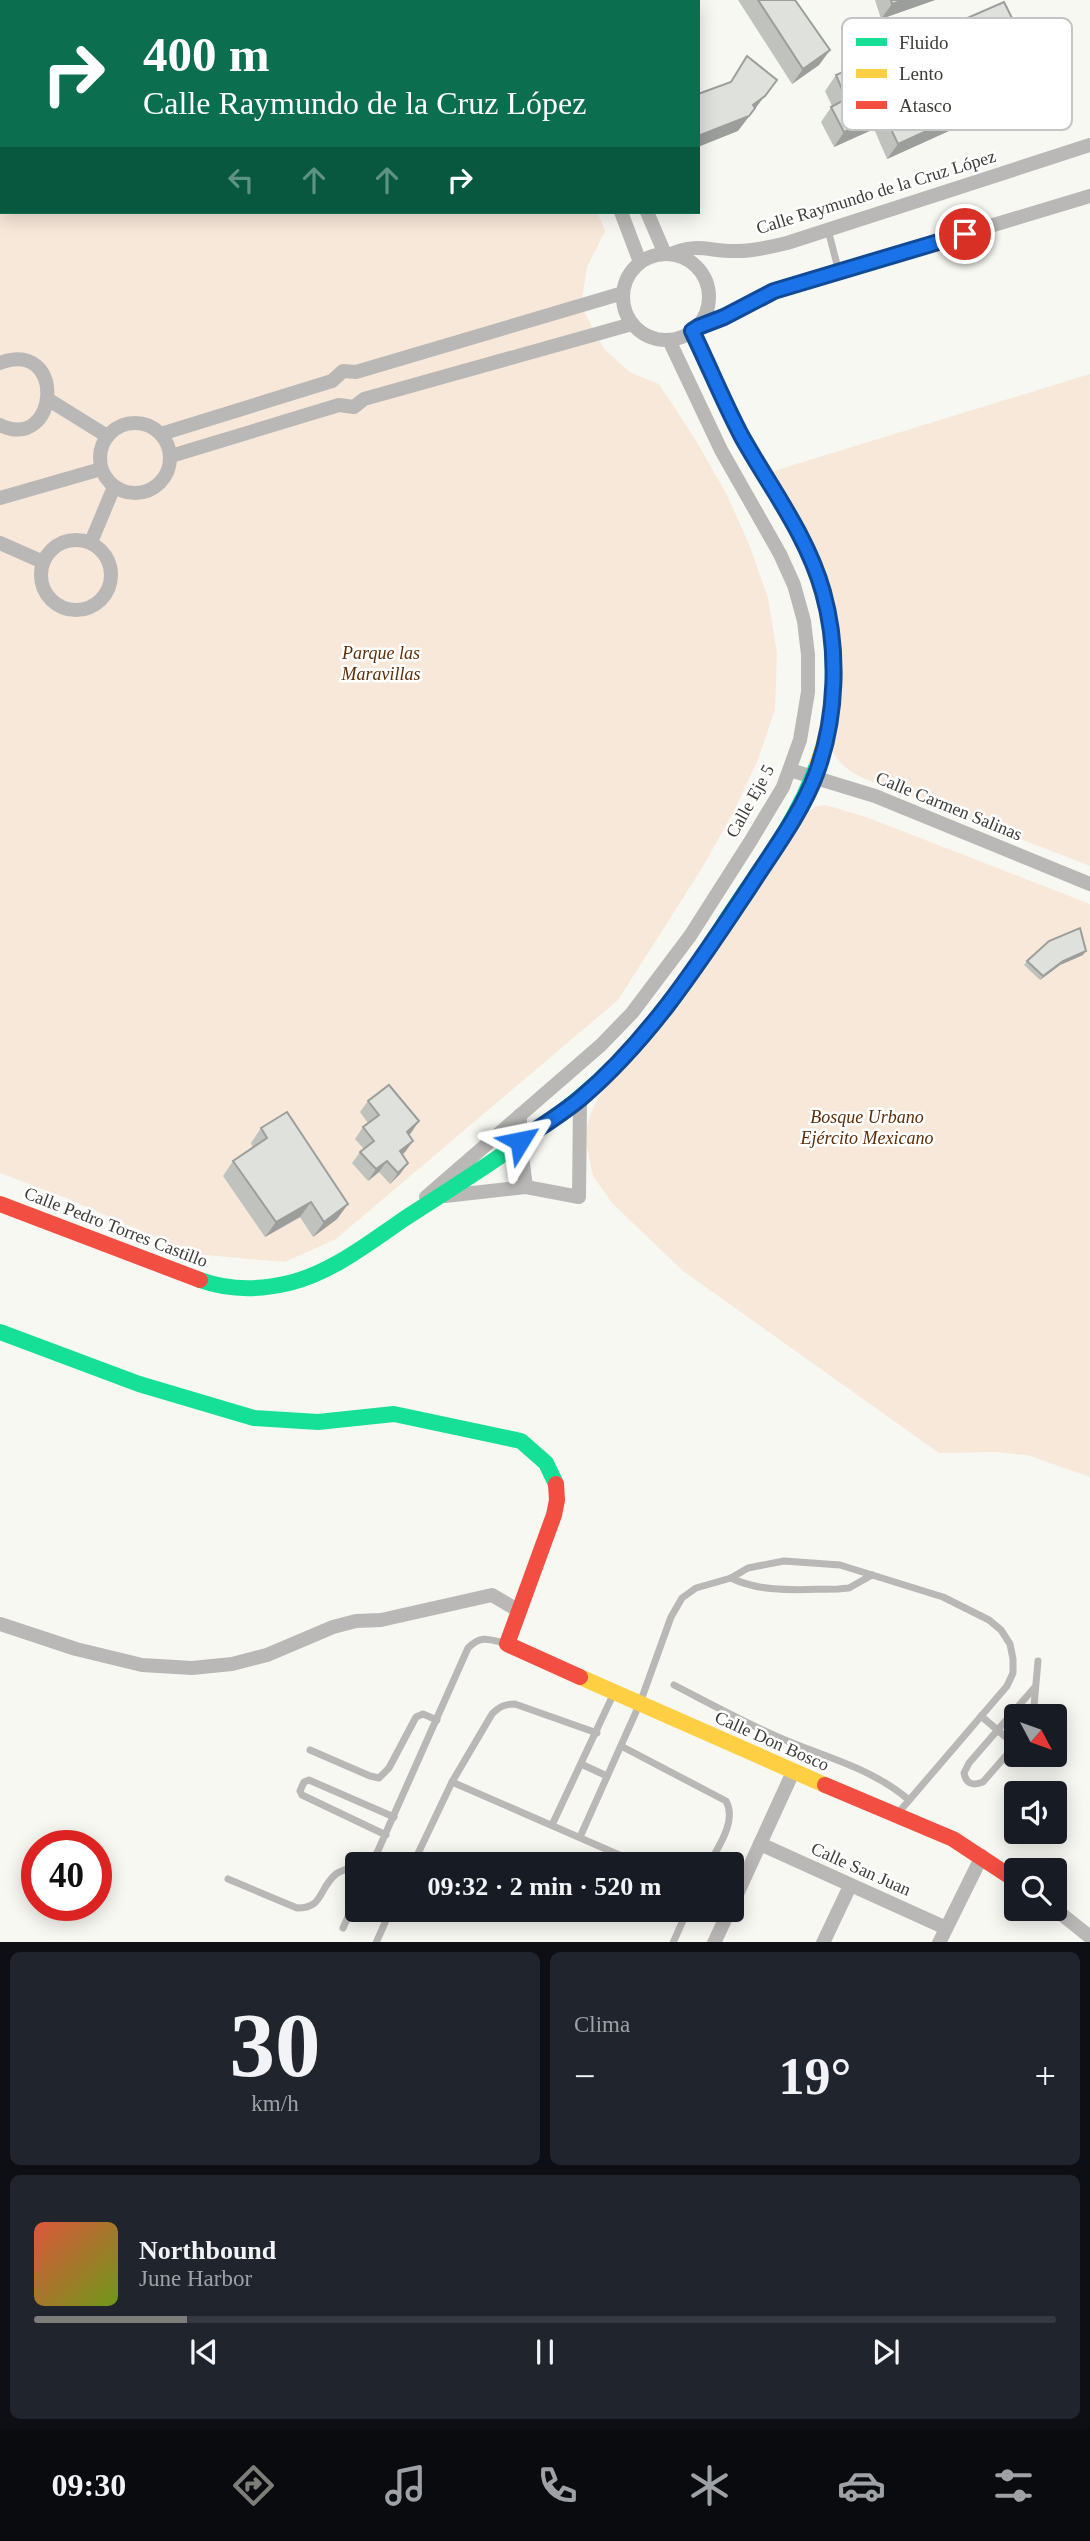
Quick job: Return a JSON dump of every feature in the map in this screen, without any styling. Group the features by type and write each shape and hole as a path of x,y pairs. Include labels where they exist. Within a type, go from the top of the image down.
{"street":[{"name":"Calle Raymundo de la Cruz López","path":"668,254 691,247 735,252 760,249 1090,145"},
{"path":"695,329 705,316 709,289 704,276 695,265 684,257 668,254 652,256 640,262 632,271 623,293 626,315 643,334 655,339 669,340 682,338 695,329 774,291 1090,196"},
{"path":"622,214 640,262"},
{"path":"648,214 668,254"},
{"path":"161,434 332,381 343,371 356,372 623,293"},
{"path":"171,456 339,405 354,407 364,399 632,324"},
{"path":"437,1193 520,1141 580,1099 643,1037 679,992 781,838 815,776 826,741 833,686 832,640 823,591 803,541 741,435 695,329"},
{"name":"Calle Eje 5","path":"437,1193 520,1115 601,1045 632,1013 663,974 750,842 790,770 800,740 808,692 806,633 794,584 721,450 669,340"},
{"path":"0,363 20,360 39,369 46,378 49,389 49,400 38,420 17,429 0,425"},
{"path":"356,372 366,384 364,399"},
{"path":"332,381 331,395 339,405"},
{"path":"49,400 107,436"},
{"path":"139,423 151,426 161,434 168,444 171,456 164,479 156,487 135,494 114,487 106,479 101,469 102,446 107,436 127,424 139,423"},
{"path":"0,498 101,469"},
{"path":"91,542 114,487"},
{"path":"68,540 91,542 107,558 111,569 107,592 90,607 66,609 47,596 42,586 40,574 43,562 48,552 68,540"},
{"path":"0,543 43,562"},
{"name":"Calle Carmen Salinas","path":"790,770 876,796 1090,884"},
{"path":"437,1193 526,1186 579,1197 580,1099"},
{"path":"520,1115 520,1141 526,1186"},
{"name":"Calle Pedro Torres Castillo","path":"0,1204 209,1283 246,1289 290,1283 326,1269 409,1215 437,1193"},
{"path":"0,1332 139,1384 254,1418 318,1422 394,1414 521,1441 547,1463 554,1477 557,1493 553,1517 507,1644"},
{"path":"0,1624 76,1649 142,1665 192,1668 232,1664 267,1656 333,1627 356,1621 382,1620 492,1595 519,1611"},
{"name":"Calle Don Bosco","path":"507,1644 793,1772 953,1839 1004,1872"},
{"path":"744,1879 793,1772"},
{"name":"Calle San Juan","path":"760,1844 946,1927"},
{"path":"939,1942 982,1856"},
{"path":"823,1942 850,1886"},
{"path":"1067,1919 1090,1937"},
{"path":"714,1942 724,1922"}],"lane":[{"path":"828,229 839,272"},
{"path":"580,1837 640,1703 671,1617 682,1598 696,1588 731,1578 748,1568 784,1562 840,1565 943,1597 989,1620 1001,1630 1010,1644 1013,1673 1007,1686 896,1815"},
{"path":"731,1578 748,1585 770,1588 838,1589 849,1588 872,1575"},
{"path":"378,1852 468,1648 476,1640 486,1639 507,1644"},
{"path":"1033,1704 1038,1661"},
{"path":"674,1685 783,1739 864,1770 909,1800"},
{"path":"1004,1758 983,1783 977,1785 965,1779 964,1773 969,1763 1035,1686"},
{"path":"552,1825 614,1692"},
{"path":"419,1852 452,1782 492,1714 506,1704 515,1704 597,1733"},
{"path":"310,1750 379,1778 389,1768 416,1717 423,1714 437,1720"},
{"path":"981,1716 1004,1735"},
{"path":"621,1746 726,1801 731,1817 715,1852"},
{"path":"582,1764 607,1776"},
{"path":"386,1835 302,1795 300,1791 304,1782 309,1780 394,1817"},
{"path":"452,1782 613,1852"},
{"path":"228,1879 297,1908 309,1908 316,1904 325,1885 338,1872 345,1870"},
{"path":"343,1928 346,1922"},
{"path":"376,1942 385,1922"},
{"path":"673,1942 682,1922"}],"green space":[{"name":"Parque las Maravillas","path":"0,214 598,214 605,231 587,267 581,306 604,349 631,373 659,384 726,493 749,544 768,598 777,653 775,710 757,762 733,813 702,868 618,1000 336,1239 285,1262 194,1254 66,1198 0,1173"},
{"path":"1090,374 1090,866 863,778 848,770 836,757 831,749 835,637 767,473"},
{"name":"Bosque Urbano Ejército Mexicano","path":"826,805 866,817 1090,904 1090,1477 1027,1455 995,1452 939,1453 683,1271 612,1203 593,1176 586,1143 587,1126 601,1093 805,813 817,806"}],"building":[{"path":"758,0 795,0 830,50 803,69"},
{"path":"1004,2 1012,18 967,18"},
{"path":"747,56 777,80 765,96 753,105 755,108 749,116 700,135 700,93 731,82"},
{"path":"842,72 842,89 836,75"},
{"path":"842,101 842,128 831,107"},
{"path":"891,130 929,130 898,144"},
{"path":"1080,928 1086,951 1063,961 1043,976 1027,961 1049,941"},
{"path":"389,1085 419,1121 407,1132 413,1141 400,1151 408,1163 398,1173 387,1161 376,1169 360,1152 374,1141 363,1127 379,1115 368,1101"},
{"path":"287,1112 348,1204 324,1222 311,1202 276,1222 233,1161 267,1138 261,1128"}],"traffic: fast":[{"path":"692,332 741,435 763,472"},
{"path":"200,1280 222,1286 267,1287 305,1278 335,1265 499,1157 590,1089 643,1036 690,975 779,841 800,804 817,765"},
{"path":"0,1332 139,1384 254,1418 318,1422 394,1414 521,1441 546,1463 556,1484"}],"traffic: slow":[{"path":"763,472 803,542 823,596 829,624 833,681 831,709 817,765"},
{"path":"580,1677 825,1785"}],"traffic: jam":[{"path":"0,1204 200,1280"},
{"path":"556,1484 554,1515 507,1644 580,1677"},
{"path":"825,1785 953,1839 1004,1872"}],"route":[{"path":"520,1141 580,1099 643,1037 679,992 781,838 815,776 826,741 833,686 832,640 823,591 803,541 741,435 692,331 774,291 965,234"}]}
